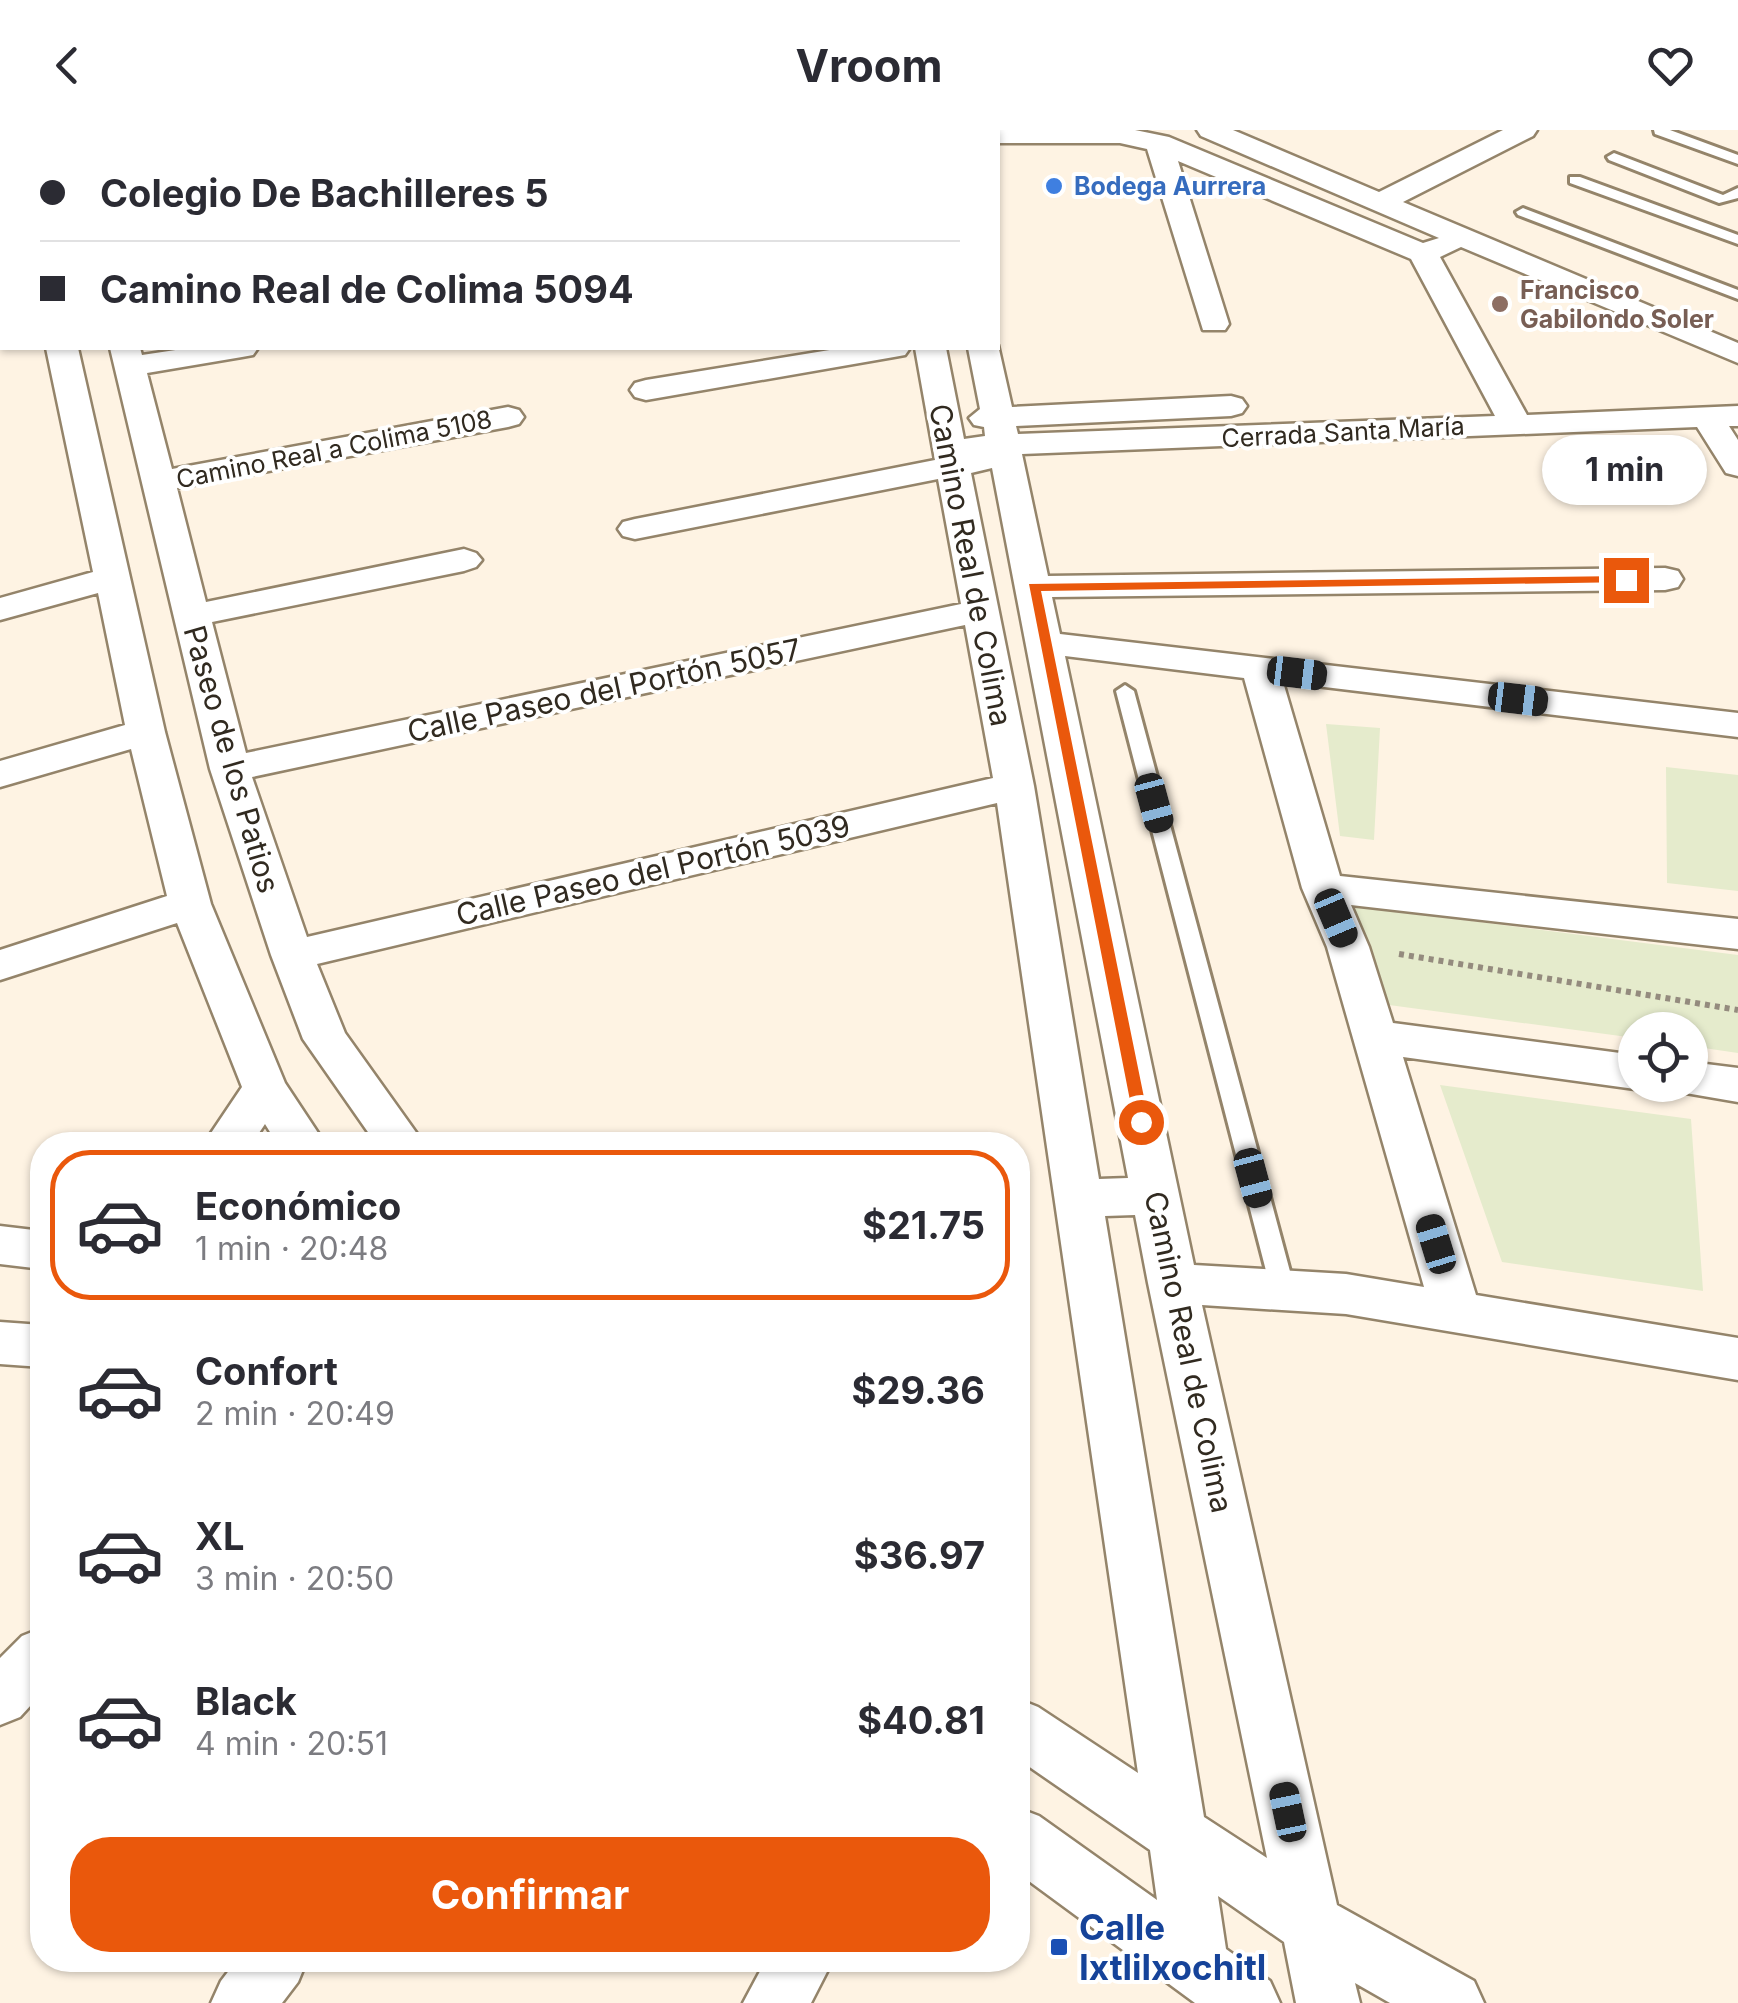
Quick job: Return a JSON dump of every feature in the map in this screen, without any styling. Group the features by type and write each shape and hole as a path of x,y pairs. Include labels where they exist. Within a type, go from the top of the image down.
{"street":[{"path":"1382,201 1524,130"},
{"path":"1224,131 1738,354"},
{"path":"1000,136 1120,134 1160,143 1341,222 1423,253 1468,238"},
{"path":"1160,143 1214,324"},
{"path":"1423,253 1509,410"},
{"path":"62,350 110,578 190,904 264,1088 294,1132"},
{"path":"127,357 216,350"},
{"path":"646,390 882,350"},
{"name":"Camino Real de Colima","path":"930,350 1014,786 1198,1967"},
{"name":"Camino Real de Colima","path":"984,350 1173,1283 1328,2003"},
{"name":"Paseo de los Patios","path":"127,357 230,769 292,955 325,1039 393,1132"},
{"name":"Cerrada Santa María","path":"948,444 1509,410 1722,417"},
{"name":"Camino Real a Colima 5108","path":"159,482 508,416"},
{"path":"1722,417 1738,466"},
{"path":"635,529 948,444 1004,440"},
{"path":"190,616 464,560"},
{"path":"0,609 110,578"},
{"path":"1034,587 1666,579"},
{"name":"Calle Paseo del Portón 5057","path":"230,769 978,610"},
{"path":"1046,643 1738,724"},
{"path":"1260,669 1323,888 1348,947 1457,1314"},
{"path":"0,774 146,732"},
{"name":"Calle Paseo del Portón 5039","path":"292,955 1014,786"},
{"path":"1323,888 1738,934"},
{"path":"0,965 190,904"},
{"path":"1374,1037 1618,1070"},
{"path":"1708,1082 1738,1086"},
{"path":"235,1132 264,1088"},
{"path":"1078,1198 1156,1196"},
{"path":"0,1245 30,1249"},
{"path":"1173,1283 1346,1294 1738,1359"},
{"path":"0,1343 30,1345"},
{"path":"0,1698 30,1667"},
{"path":"1030,1734 1312,1925 1452,2003"},
{"path":"1030,1847 1248,2003"},
{"path":"244,2003 267,1972"},
{"path":"776,2003 795,1972"}],"lane":[{"path":"1660,131 1738,160"},
{"path":"1614,157 1724,200 1738,192"},
{"path":"1575,180 1738,240"},
{"path":"1523,212 1738,295"},
{"path":"1124,690 1283,1290"}],"path":[{"path":"1348,947 1738,1010"}],"green space":[{"path":"1326,724 1380,728 1374,840 1340,836"},
{"path":"1666,767 1738,775 1738,891 1667,883"},
{"path":"1354,906 1738,955 1738,1053 1708,1049 1708,1012 1618,1012 1618,1036 1389,1005"},
{"path":"1440,1085 1691,1119 1703,1291 1502,1262"}],"place":[{"name":"Bodega Aurrera","path":"1054,186"},
{"name":"Francisco Gabilondo Soler","path":"1500,304"},
{"name":"Calle Ixtlilxochitl","path":"1059,1947"}],"route":[{"path":"1141,1122 1034,587 1626,580"}]}
